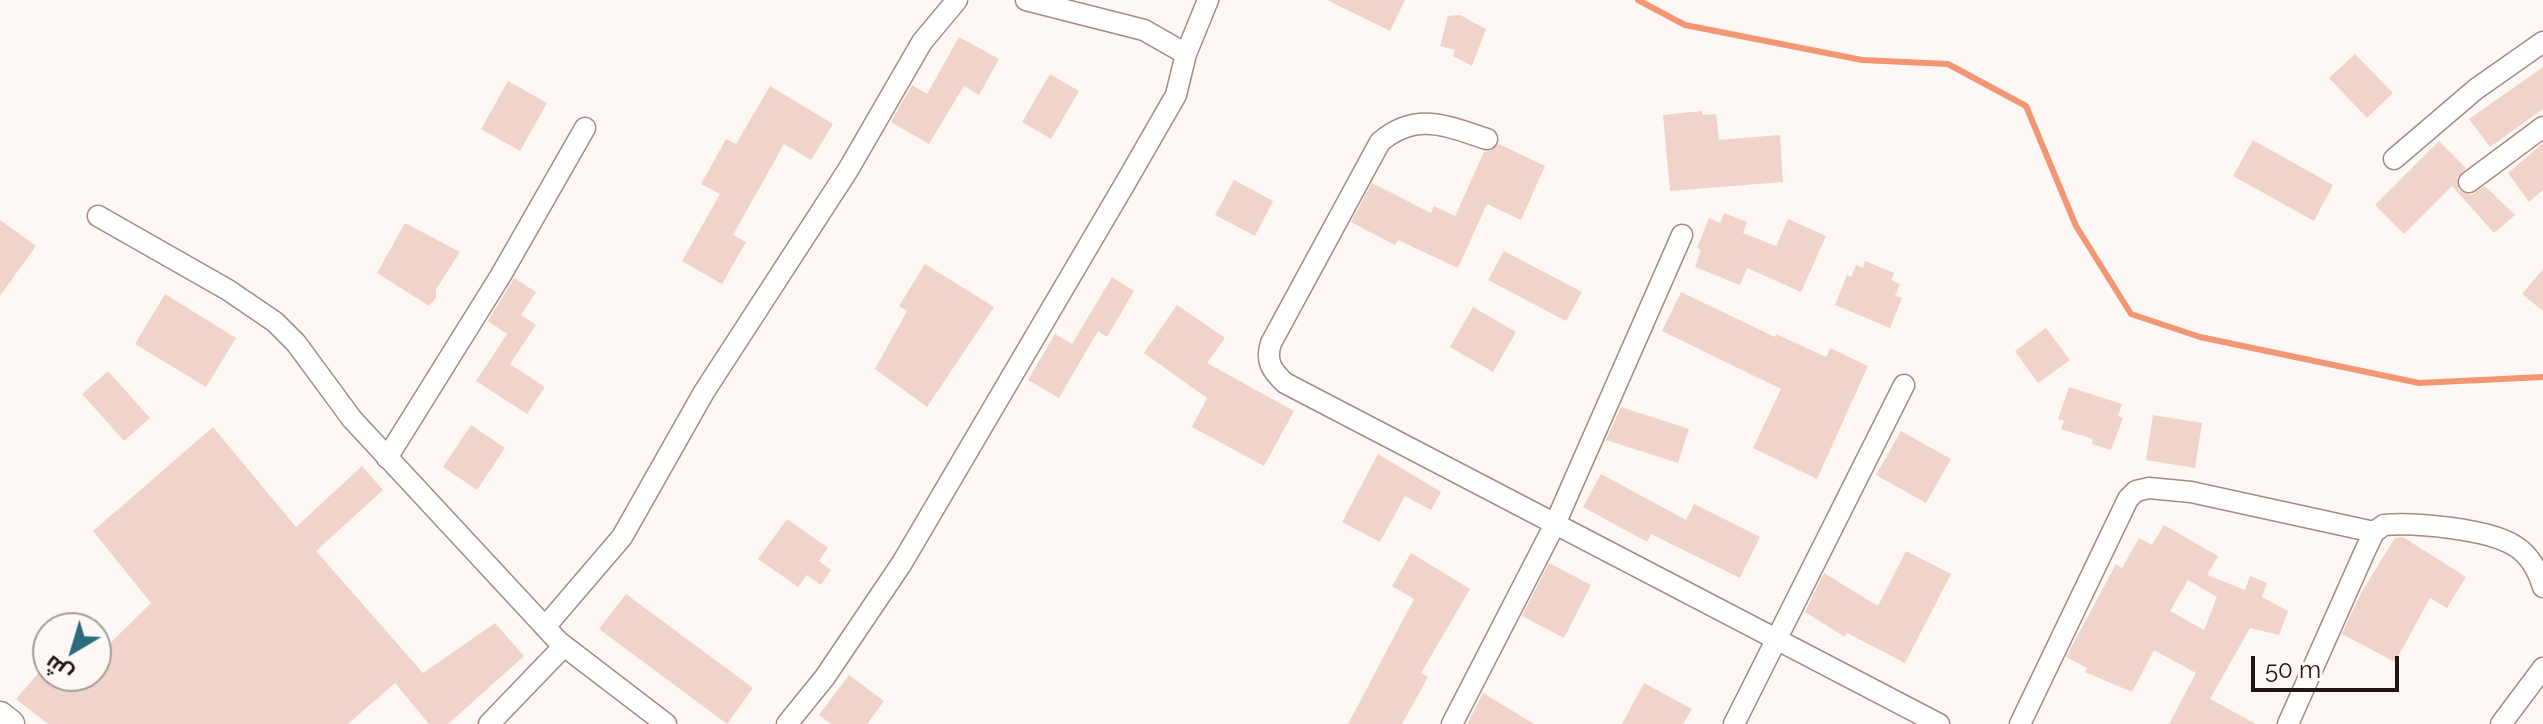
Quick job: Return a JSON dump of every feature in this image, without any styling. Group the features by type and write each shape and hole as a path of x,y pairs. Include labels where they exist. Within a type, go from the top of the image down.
{"main road":[{"path":"0,716 10,724"}],"street":[{"path":"545,627 622,537 704,392 848,170 922,42 957,0"},
{"path":"1026,0 1144,30 1186,54"},
{"path":"787,724 825,677 916,539 1176,95 1186,54 1208,0"},
{"path":"2394,159 2476,89 2543,42"},
{"path":"1487,139 1431,123 1396,128 1380,142 1271,343 1268,360 1272,372 1285,383 1939,724"},
{"path":"2469,182 2543,127"},
{"path":"387,458 501,275 585,128"},
{"path":"98,216 228,290 275,322 387,458 545,627 564,646 666,724"},
{"path":"1452,724 1555,524 1682,235"},
{"path":"1734,724 1904,385"},
{"path":"2020,724 2128,499 2136,491 2149,488 2191,492 2374,532"},
{"path":"2288,724 2374,532 2384,525 2474,533 2513,544 2528,557 2543,587"},
{"path":"489,724 564,646"},
{"path":"2501,724 2543,668"}],"building":[{"path":"1327,0 1405,0 1390,31"},
{"path":"1460,15 1486,29 1472,66 1453,56 1455,50 1440,46 1448,16"},
{"path":"959,37 999,59 979,95 964,86 929,144 891,122 912,85 927,94"},
{"path":"2355,54 2393,93 2367,118 2329,78"},
{"path":"2543,67 2543,109 2490,147 2469,119"},
{"path":"1050,74 1079,91 1051,139 1022,122"},
{"path":"508,81 547,103 520,151 481,129"},
{"path":"770,86 833,124 811,160 784,144 733,235 746,242 722,284 682,261 720,194 701,184 726,139 736,144"},
{"path":"1702,111 1702,115 1716,114 1719,140 1780,135 1783,182 1670,191 1663,115"},
{"path":"2253,140 2333,185 2314,221 2233,176"},
{"path":"2439,141 2466,168 2457,178 2459,190 2471,195 2485,186 2515,215 2494,233 2452,186 2404,234 2375,205"},
{"path":"2543,143 2543,190 2529,202 2508,173"},
{"path":"1499,144 1545,166 1521,220 1487,204 1458,268 1398,240 1395,245 1351,222 1372,183 1431,213 1434,206 1455,216 1484,152"},
{"path":"1234,180 1273,201 1255,236 1215,215"},
{"path":"1724,213 1747,222 1743,233 1776,246 1788,219 1826,236 1801,292 1747,268 1740,285 1695,267 1701,250 1697,248 1709,218 1720,223"},
{"path":"0,220 36,246 0,296"},
{"path":"405,223 460,252 429,306 377,273"},
{"path":"1504,251 1582,292 1566,321 1488,280"},
{"path":"1865,261 1894,273 1891,280 1900,284 1895,296 1902,298 1890,328 1835,305 1847,275 1851,277 1856,265 1863,268"},
{"path":"925,264 994,307 927,407 875,369 907,311 899,306"},
{"path":"2543,269 2543,311 2522,294"},
{"path":"1112,277 1134,291 1107,337 1098,331 1059,398 1028,380 1055,334 1072,344"},
{"path":"514,278 536,292 521,315 536,325 510,364 545,387 527,414 476,381 507,334 488,321"},
{"path":"1681,292 1775,337 1776,334 1826,357 1830,348 1868,366 1817,479 1753,448 1781,389 1662,331"},
{"path":"165,294 236,338 206,387 135,344"},
{"path":"1177,305 1225,338 1207,363 1294,411 1264,466 1192,427 1207,398 1144,353"},
{"path":"1473,307 1516,332 1493,372 1450,347"},
{"path":"2046,328 2070,360 2038,383 2015,351"},
{"path":"108,371 150,418 124,441 82,394"},
{"path":"2069,387 2122,404 2118,416 2123,418 2111,450 2092,444 2093,439 2061,429 2064,421 2058,419"},
{"path":"1621,407 1689,429 1678,463 1606,440"},
{"path":"2153,415 2202,423 2195,468 2146,460"},
{"path":"471,425 505,448 477,490 443,467"},
{"path":"213,427 296,527 362,466 383,490 316,551 423,673 495,623 524,656 448,724 429,724 395,683 348,724 48,724 16,699 32,680 32,692 112,692 112,641 151,603 93,531"},
{"path":"1901,431 1951,459 1926,503 1876,475"},
{"path":"1378,454 1441,492 1431,510 1405,496 1380,542 1342,522"},
{"path":"1601,474 1686,520 1694,504 1760,537 1740,578 1651,534 1647,542 1583,507"},
{"path":"787,519 828,548 819,561 831,570 821,585 807,575 798,587 758,559"},
{"path":"2164,525 2218,556 2207,575 2245,590 2250,576 2267,583 2262,597 2288,611 2279,635 2250,628 2210,699 2256,724 2169,724 2196,673 2154,650 2132,692 2085,672 2087,668 2066,657 2116,564 2122,568 2139,538 2152,545","holes":["2188,580 2217,597 2204,630 2170,611"]},
{"path":"2403,537 2466,577 2447,608 2430,598 2395,662 2342,634 2361,593 2395,538"},
{"path":"1906,551 1951,574 1905,663 1847,633 1845,637 1805,612 1824,573 1878,606"},
{"path":"1411,553 1470,589 1421,673 1428,677 1402,724 1348,724 1414,599 1392,586"},
{"path":"1549,563 1591,585 1564,638 1522,616"},
{"path":"626,594 753,688 727,724 599,629"},
{"path":"849,675 884,701 867,724 831,724 819,715"},
{"path":"1644,683 1692,709 1683,724 1622,724"},
{"path":"1483,693 1534,724 1467,724"}],"waterway":[{"path":"1638,0 1685,25 1862,60 1948,64 2026,106 2076,226 2131,314 2200,337 2419,383 2543,377"}]}
